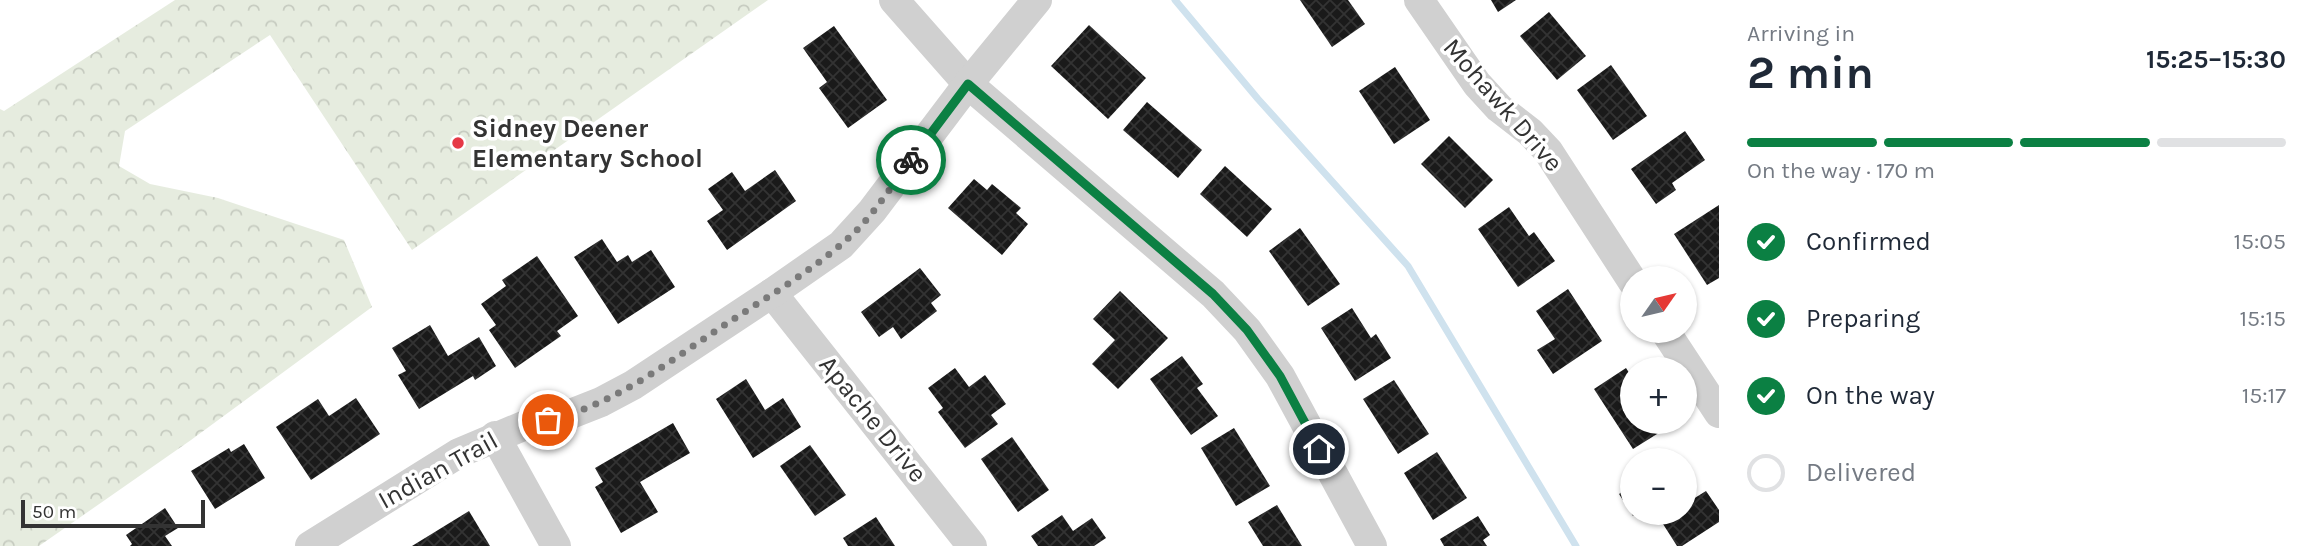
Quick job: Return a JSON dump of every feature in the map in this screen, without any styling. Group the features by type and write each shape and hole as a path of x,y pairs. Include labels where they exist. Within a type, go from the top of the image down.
{"street":[{"path":"894,0 968,84 1213,294 1247,330 1280,376 1372,546"},
{"name":"Indian Trail","path":"310,546 431,469 495,436 528,424 568,415 633,385 841,245 858,229 968,84 1037,0"},
{"name":"Mohawk Drive","path":"1419,0 1478,84 1499,108 1530,132 1548,151 1623,266"},
{"name":"Apache Drive","path":"772,293 972,546"},
{"path":"1673,343 1719,413"},
{"path":"495,436 556,546"}],"green space":[{"path":"175,0 768,0 412,250 270,35 125,131 119,166 150,184 218,198 344,240 372,307 191,440 39,546 0,546 0,109 4,111"}],"building":[{"path":"1300,0 1348,0 1365,24 1332,47"},
{"path":"1491,0 1516,0 1498,12"},
{"path":"1549,12 1586,56 1557,80 1520,36"},
{"path":"1089,25 1146,78 1108,119 1051,66"},
{"path":"834,26 887,100 848,128 819,88 827,82 803,48"},
{"path":"1611,65 1647,116 1613,140 1577,90"},
{"path":"1395,67 1430,120 1394,144 1359,91"},
{"path":"1147,102 1202,150 1178,178 1123,130"},
{"path":"1685,131 1705,160 1672,183 1676,190 1656,204 1631,169"},
{"path":"1449,136 1493,180 1465,208 1421,164"},
{"path":"1225,166 1272,209 1247,237 1200,194"},
{"path":"775,170 796,201 727,250 707,221 723,210 708,189 732,172 745,191"},
{"path":"974,179 987,190 992,184 1021,208 1016,213 1028,224 1002,255 948,208"},
{"path":"1719,205 1719,278 1707,285 1698,271 1698,266 1695,266 1674,234"},
{"path":"1509,207 1529,236 1534,232 1555,261 1518,287 1478,229"},
{"path":"1300,228 1340,284 1308,306 1269,251"},
{"path":"602,239 617,262 628,255 632,262 651,250 675,287 618,324 574,257"},
{"path":"537,256 578,316 557,331 561,336 515,368 489,330 496,325 481,304 506,286 502,280"},
{"path":"920,268 941,295 931,303 937,311 901,339 893,327 879,337 861,312"},
{"path":"1568,289 1602,341 1553,374 1537,350 1555,339 1536,311"},
{"path":"1120,291 1168,338 1118,389 1092,364 1115,340 1093,319"},
{"path":"1352,308 1371,338 1376,334 1391,358 1355,381 1321,328"},
{"path":"430,325 448,356 479,337 496,366 475,380 473,376 419,409 398,375 406,371 392,348"},
{"path":"1182,356 1203,384 1197,388 1218,416 1191,435 1150,379"},
{"path":"955,368 969,387 985,375 1006,404 991,415 998,424 965,448 938,412 943,408 928,388"},
{"path":"1620,372 1620,429 1594,389"},
{"path":"746,379 765,410 783,398 801,427 753,458 716,399"},
{"path":"1394,380 1429,434 1398,454 1363,399"},
{"path":"356,398 380,434 311,480 276,427 318,399 329,416"},
{"path":"673,423 690,453 640,482 658,512 621,533 595,487 603,482 595,468"},
{"path":"1234,428 1270,486 1236,506 1201,448"},
{"path":"1623,434 1657,434 1635,448"},
{"path":"1012,437 1049,490 1018,512 981,459"},
{"path":"244,444 265,478 215,509 191,471 229,448 231,452"},
{"path":"810,445 846,495 815,516 780,466"},
{"path":"1437,452 1467,498 1433,520 1404,473"},
{"path":"1706,491 1719,510 1719,522 1682,546 1677,546 1664,525 1697,525 1697,497"},
{"path":"1277,505 1302,546 1263,546 1248,522"},
{"path":"165,508 178,528 165,536 172,546 130,546 132,544 126,535"},
{"path":"469,511 490,546 412,546"},
{"path":"1062,515 1073,531 1092,518 1106,538 1094,546 1038,546 1031,536"},
{"path":"1478,516 1490,535 1483,540 1487,546 1444,546 1440,539"},
{"path":"876,517 895,546 848,546 843,538"}],"waterway":[{"path":"1175,0 1258,99 1408,266 1576,546"}],"way so far":[{"path":"548,420 601,402 633,385 841,245 858,229 911,160"}],"place":[{"name":"Sidney Deener Elementary School","path":"458,143"}],"route":[{"path":"911,160 968,84 1213,294 1247,330 1280,376 1319,449"}]}
